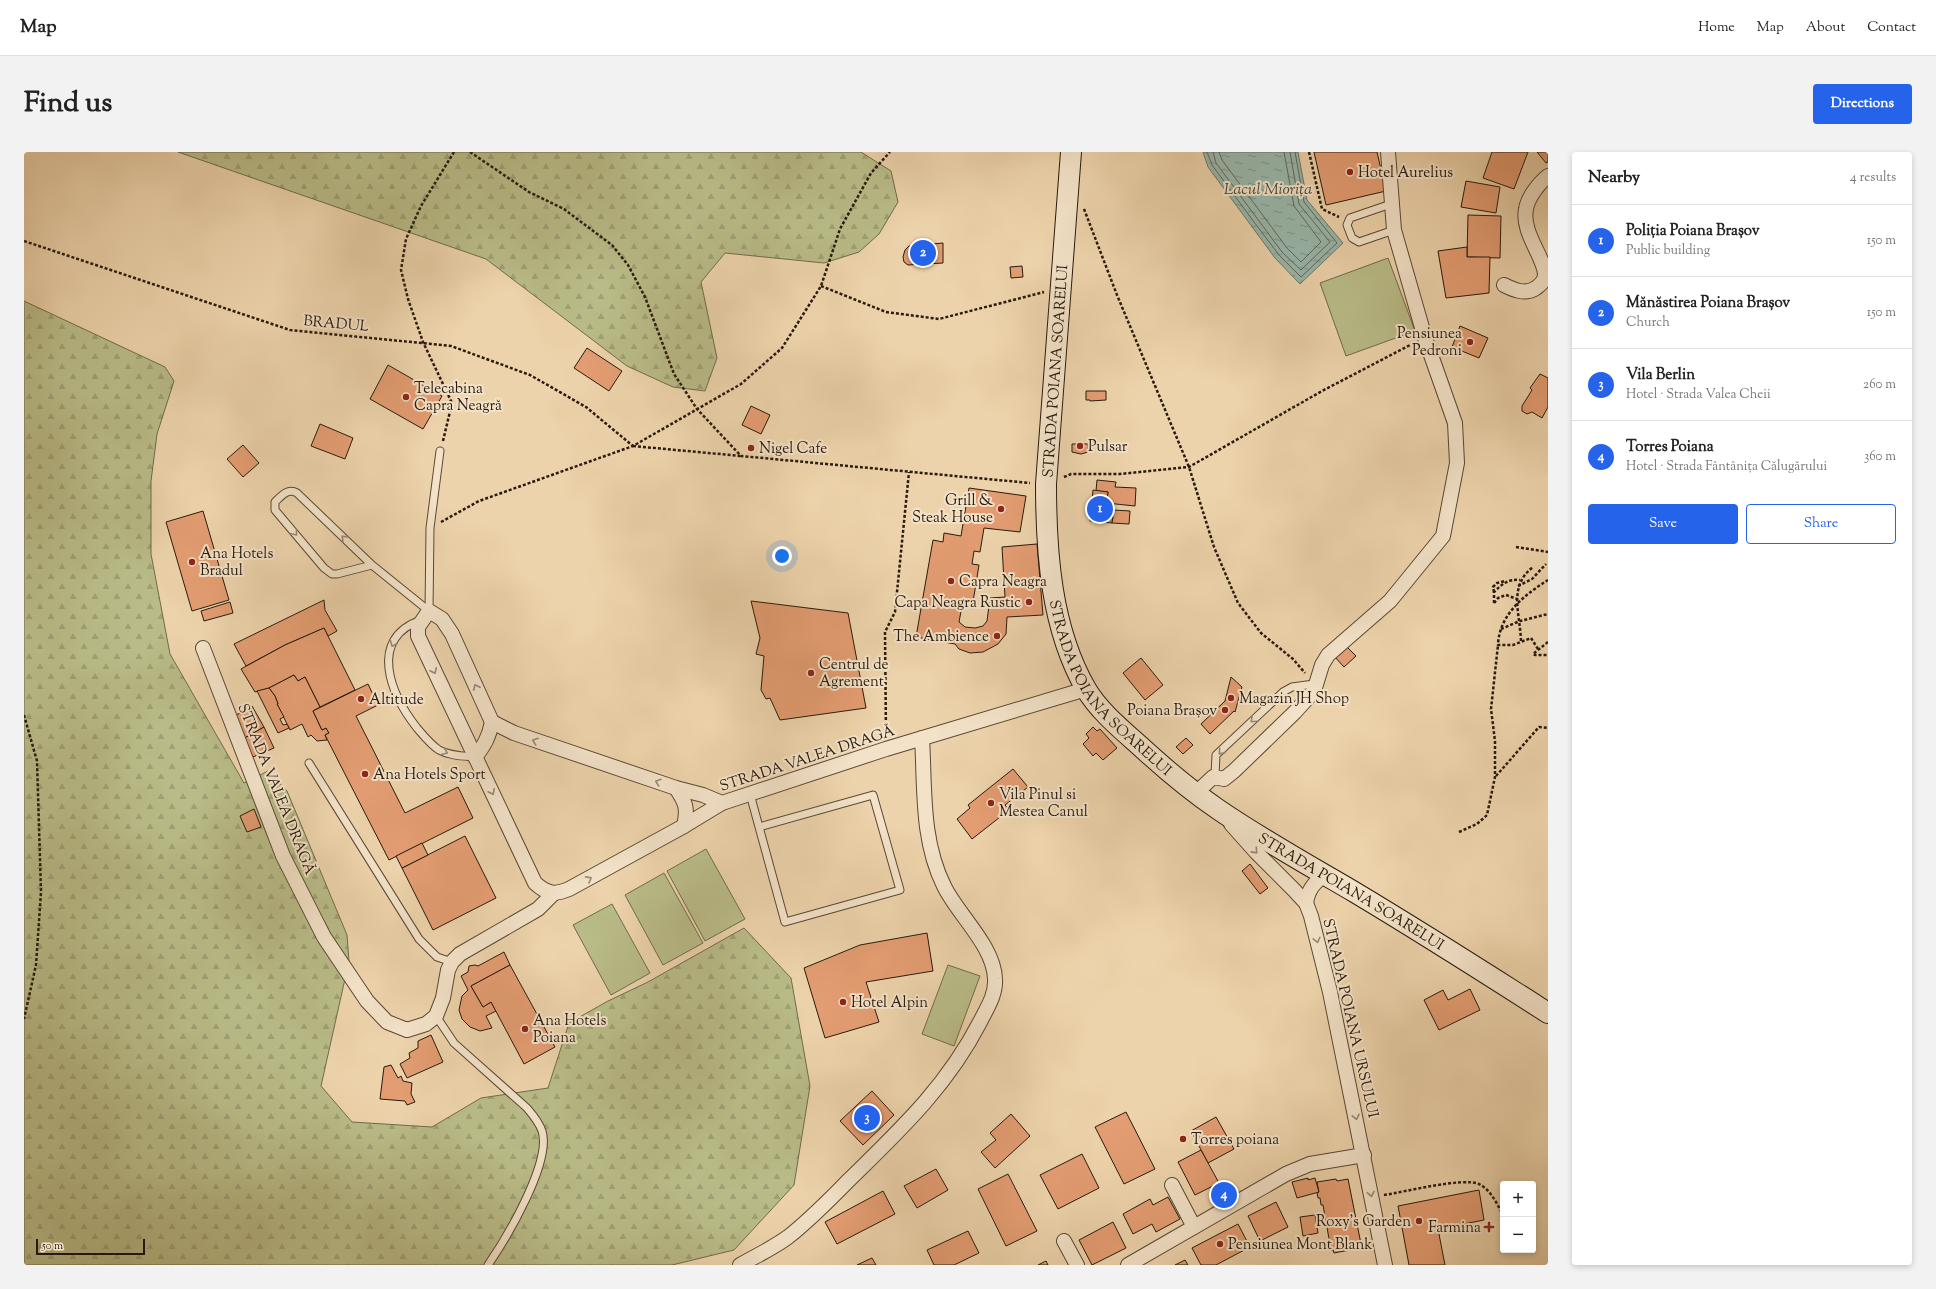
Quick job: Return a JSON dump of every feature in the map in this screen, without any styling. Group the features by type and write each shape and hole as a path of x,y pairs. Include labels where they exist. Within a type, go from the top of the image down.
{"street":[{"name":"STRADA POIANA SOARELUI","path":"1071,152 1046,484 1046,535 1057,611 1067,645 1086,689 1096,703 1132,738 1196,793 1220,811 1463,959 1548,1013"},
{"path":"1196,793 1214,776 1224,778 1234,771 1294,712 1314,691 1311,685 1328,655 1390,601 1443,536 1457,463 1455,423 1425,338 1394,230 1388,152"},
{"path":"1504,285 1518,291 1531,291 1540,285 1545,278 1544,271 1526,223 1526,209 1535,191 1548,176"},
{"path":"553,894 543,891 535,883 418,636 418,627 425,615 442,619 452,634 492,722 514,734 676,788 703,795 722,803"},
{"name":"STRADA VALEA DRAGĂ","path":"203,648 283,856 324,937 367,1001 387,1022 407,1030 426,1024 436,1016"},
{"name":"STRADA VALEA DRAGĂ","path":"452,962 460,954 538,909 553,894 570,889 684,826 722,803 886,749 1086,689"},
{"path":"475,757 485,743 492,722"},
{"path":"740,1265 787,1237 808,1220 920,1108 946,1079 968,1045 993,995 995,979 993,966 987,952 944,886 929,842 925,813 922,738"},
{"path":"676,788 686,804 687,813 684,826"},
{"name":"STRADA POIANA URSULUI","path":"1220,811 1256,852 1306,903 1311,916 1330,992 1385,1265"},
{"path":"1306,903 1311,887 1317,880 1325,875"},
{"path":"436,1016 443,998 448,970 452,962"},
{"path":"1128,1265 1286,1174 1310,1164 1364,1155"},
{"path":"1172,1185 1194,1228"},
{"path":"1064,1241 1077,1265"}],"lane":[{"path":"1392,204 1350,218 1347,221 1352,238 1359,242 1394,230"},
{"path":"425,615 430,528 440,451"},
{"path":"372,565 332,574 324,568 275,510 275,502 288,492 293,491 297,493 425,615"},
{"path":"425,615 408,624 393,640 388,659 395,690 405,712 424,736 438,749 452,755 475,757"},
{"path":"1214,776 1216,755 1238,734 1283,692 1292,687 1311,685"},
{"path":"309,763 419,939 437,957 452,962"},
{"path":"750,794 759,827 786,922 900,890 873,795 759,827"},
{"path":"436,1016 454,1043 528,1108 537,1119 543,1132 543,1149 539,1166 526,1198 499,1249 488,1265"}],"path":[{"path":"440,451 452,403 423,342 408,299 401,270 406,239 421,206 454,152"},
{"path":"470,152 529,192 564,209 612,245 628,265 645,297 674,374 697,409 741,456"},
{"path":"430,528 479,501 633,446 741,384 782,348 821,286 840,229 871,173 890,152"},
{"path":"1309,152 1322,209 1347,221"},
{"path":"1084,208 1189,467 1214,547 1238,603 1261,633 1293,659 1311,685"},
{"name":"BRADUL","path":"24,241 290,330 423,342 451,346 530,375 586,407 633,446"},
{"path":"821,286 886,312 939,319 1062,287"},
{"path":"633,446 1046,484 1071,474 1120,474 1189,467 1322,391 1425,338"},
{"path":"886,749 886,632 895,612 909,472"},
{"path":"1516,547 1548,552"},
{"path":"1518,586 1532,579 1545,564"},
{"path":"1521,641 1518,601 1516,594 1520,580 1533,567"},
{"path":"1518,601 1506,595 1498,598 1494,603 1493,587 1497,583 1512,579 1520,580"},
{"path":"1458,832 1477,824 1487,815 1495,777 1495,741 1492,709 1501,629 1506,618 1518,601 1548,580"},
{"path":"1501,629 1520,621 1548,614"},
{"path":"1498,645 1513,645 1531,638 1538,649"},
{"path":"1548,642 1533,654 1548,654"},
{"path":"24,715 37,761 41,892 36,965 24,1019"},
{"path":"1495,777 1539,727 1548,728"},
{"path":"1372,1197 1461,1182 1478,1184 1491,1193 1500,1210"}],"green space":[{"path":"178,152 861,152 891,171 898,202 879,234 859,252 824,263 725,253 701,282 717,358 705,391 673,387 627,366 486,259"},
{"path":"1388,258 1415,331 1346,356 1320,283"},
{"path":"24,301 165,367 174,381 157,434 151,481 151,554 170,654 244,783 268,771 287,791 347,935 349,961 321,1086 352,1122 432,1127 481,1098 548,1088 569,1023 608,1001 648,982 744,928 791,978 810,1086 794,1185 734,1250 672,1265 24,1265"},
{"path":"706,849 745,919 705,941 667,871"},
{"path":"664,873 703,943 663,965 625,895"},
{"path":"612,904 650,973 611,995 573,925"},
{"path":"948,965 980,976 954,1046 922,1034"}],"water":[{"name":"Lacul Miorița","path":"1203,152 1298,152 1307,200 1343,243 1300,284 1275,258 1208,167"}],"building":[{"name":"Hotel Aurelius","path":"1314,152 1377,152 1386,191 1326,205"},
{"path":"1492,152 1528,152 1514,189 1483,178"},
{"path":"1537,152 1548,152 1548,162 1546,163"},
{"path":"1466,181 1500,187 1496,213 1461,207"},
{"path":"1468,215 1501,216 1500,258 1467,257"},
{"path":"943,243 943,263 908,265 904,262 903,257 905,250 909,246"},
{"path":"1467,247 1467,257 1490,257 1489,293 1446,298 1438,251"},
{"path":"1022,266 1023,277 1011,278 1010,267"},
{"name":"Pensiunea Pedroni","path":"1460,326 1488,338 1479,358 1452,347"},
{"path":"587,348 622,371 609,391 574,368"},
{"name":"Telecabina Capra Neagră","path":"388,365 442,396 423,429 370,399"},
{"path":"1540,374 1548,378 1548,407 1542,418 1532,412 1527,414 1522,411 1522,406 1532,390 1530,388"},
{"path":"1086,391 1106,391 1106,400 1086,400"},
{"path":"751,406 770,415 761,434 742,425"},
{"path":"320,424 353,438 345,459 311,446"},
{"path":"1072,444 1088,444 1088,452 1081,454 1072,452"},
{"path":"243,445 259,463 243,477 227,459"},
{"path":"1097,480 1116,482 1115,487 1136,488 1135,506 1106,503 1108,492 1096,491"},
{"name":"Capra Neagra","path":"969,488 1026,496 1020,532 984,528 980,552 974,551 972,564 979,565 972,608 962,606 959,622 965,627 975,628 983,626 987,621 990,598 1005,597 1002,547 1037,544 1043,615 1007,617 1006,634 998,644 983,652 970,653 959,649 955,644 916,637 933,540 943,542 944,533 961,536"},
{"path":"1093,490 1108,492 1106,509 1114,510 1112,523 1090,521"},
{"path":"1114,510 1130,511 1129,524 1112,523"},
{"path":"203,511 229,600 192,611 166,522"},
{"path":"324,600 325,610 337,631 328,636 324,628 285,645 246,666 234,644"},
{"name":"Centrul de Agrement","path":"751,601 848,613 866,708 780,720 770,698 766,699 761,690 764,656 756,654 760,638"},
{"path":"230,602 233,613 204,621 201,611"},
{"path":"324,628 355,690 320,707 305,677 298,681 294,675 269,688 255,692 241,669 285,645"},
{"path":"1345,645 1356,656 1344,667 1334,656"},
{"path":"1141,658 1163,685 1145,700 1123,673"},
{"path":"294,675 298,681 305,677 320,707 313,711 322,730 326,728 329,733 325,735 327,740 317,741 311,735 308,737 302,724 290,730 277,704 275,696 269,688"},
{"path":"1231,677 1242,687 1235,712 1234,711 1210,734 1201,724 1225,701"},
{"name":"Ana Hotels Sport","path":"368,684 378,705 356,716 405,813 458,787 473,818 389,860 325,735 329,733 326,728 322,730 313,711"},
{"path":"269,688 275,696 277,704 284,717 280,719 283,725 287,724 289,728 278,733 257,691"},
{"path":"252,706 264,727 243,739 231,718"},
{"path":"264,727 274,748 253,757 243,739"},
{"path":"1093,727 1097,731 1100,729 1117,748 1103,760 1096,753 1093,756 1083,744 1089,738 1086,734"},
{"path":"1186,738 1193,745 1183,754 1176,747"},
{"path":"1013,769 1028,787 1005,805 1009,810 972,839 957,819 970,808 968,805"},
{"path":"254,809 261,827 247,832 240,816"},
{"path":"465,836 496,898 433,930 402,868"},
{"path":"422,843 428,855 402,868 396,856"},
{"path":"1250,864 1268,888 1260,894 1242,871"},
{"name":"Hotel Alpin","path":"927,933 933,971 866,982 879,1022 825,1038 804,968 860,945"},
{"path":"504,952 510,965 471,986 483,1007 491,1002 496,1011 486,1016 492,1028 480,1031 470,1027 462,1019 459,1010 462,996 468,990 461,976 468,972 469,966 478,966"},
{"name":"Ana Hotels Poiana","path":"510,965 555,1047 524,1064 491,1002 483,1007 471,986"},
{"path":"1470,989 1480,1010 1439,1030 1424,1000 1443,990 1448,1000"},
{"path":"431,1035 443,1062 407,1078 400,1064 410,1058 409,1053 418,1048 418,1041"},
{"path":"391,1065 398,1078 401,1076 403,1081 412,1083 411,1094 415,1102 407,1105 405,1101 380,1099 384,1067"},
{"path":"872,1091 894,1115 863,1145 840,1121"},
{"path":"1126,1112 1155,1169 1124,1184 1095,1127"},
{"path":"1011,1114 1030,1136 995,1168 981,1152 996,1140 990,1133"},
{"path":"1216,1117 1234,1149 1208,1163 1191,1131"},
{"path":"1201,1150 1219,1183 1195,1195 1178,1162"},
{"path":"1082,1154 1099,1188 1058,1209 1040,1175"},
{"path":"936,1169 948,1190 917,1208 904,1186"},
{"path":"1008,1174 1037,1231 1006,1246 978,1189"},
{"path":"1308,1178 1308,1180 1315,1178 1319,1192 1297,1198 1292,1182"},
{"path":"1336,1179 1337,1181 1348,1179 1361,1244 1360,1248 1334,1253 1333,1250 1331,1250 1323,1205 1321,1205 1320,1198 1318,1198 1317,1193 1319,1192 1317,1182"},
{"path":"1479,1190 1484,1220 1438,1229 1445,1265 1409,1265 1398,1206"},
{"path":"883,1191 895,1214 837,1244 825,1222"},
{"path":"1168,1197 1180,1219 1156,1232 1152,1224 1133,1234 1123,1214 1150,1199 1153,1205"},
{"path":"1276,1202 1288,1227 1260,1241 1248,1216"},
{"path":"1315,1215 1318,1233 1303,1236 1300,1217"},
{"path":"1113,1222 1126,1248 1092,1265 1079,1240"},
{"path":"1238,1224 1250,1247 1216,1265 1201,1265 1192,1248"},
{"path":"968,1231 979,1253 954,1265 934,1265 927,1250"},
{"path":"872,1258 876,1265 857,1265"},
{"path":"1185,1260 1188,1265 1175,1265"},
{"path":"1046,1261 1048,1265 1038,1265"}],"place":[{"name":"Hotel Aurelius","path":"1350,172"},
{"name":"Mănăstirea Poiana Brașov","path":"923,253"},
{"name":"Pensiunea Pedroni","path":"1470,342"},
{"name":"Telecabina Capra Neagră","path":"406,397"},
{"name":"Pulsar","path":"1080,446"},
{"name":"Nigel Cafe","path":"751,448"},
{"name":"Grill & Steak House","path":"1001,509"},
{"name":"Poliția Poiana Brașov","path":"1100,509"},
{"name":"Ana Hotels Bradul","path":"192,562"},
{"name":"Capra Neagra","path":"951,581"},
{"name":"Capa Neagra Rustic","path":"1029,602"},
{"name":"The Ambience","path":"997,636"},
{"name":"Centrul de Agrement","path":"811,673"},
{"name":"Magazin JH Shop","path":"1231,698"},
{"name":"Altitude","path":"361,699"},
{"name":"Poiana Brașov","path":"1225,710"},
{"name":"Ana Hotels Sport","path":"365,774"},
{"name":"Vila Pinul si Mestea Canul","path":"991,803"},
{"name":"Hotel Alpin","path":"843,1002"},
{"name":"Ana Hotels Poiana","path":"525,1029"},
{"name":"Vila Berlin","path":"867,1118"},
{"name":"Torres poiana","path":"1183,1139"},
{"name":"Torres Poiana","path":"1224,1195"},
{"name":"Roxy's Garden","path":"1419,1221"},
{"name":"Farmina","path":"1489,1227"},
{"name":"Pensiunea Mont Blank","path":"1220,1244"}]}
